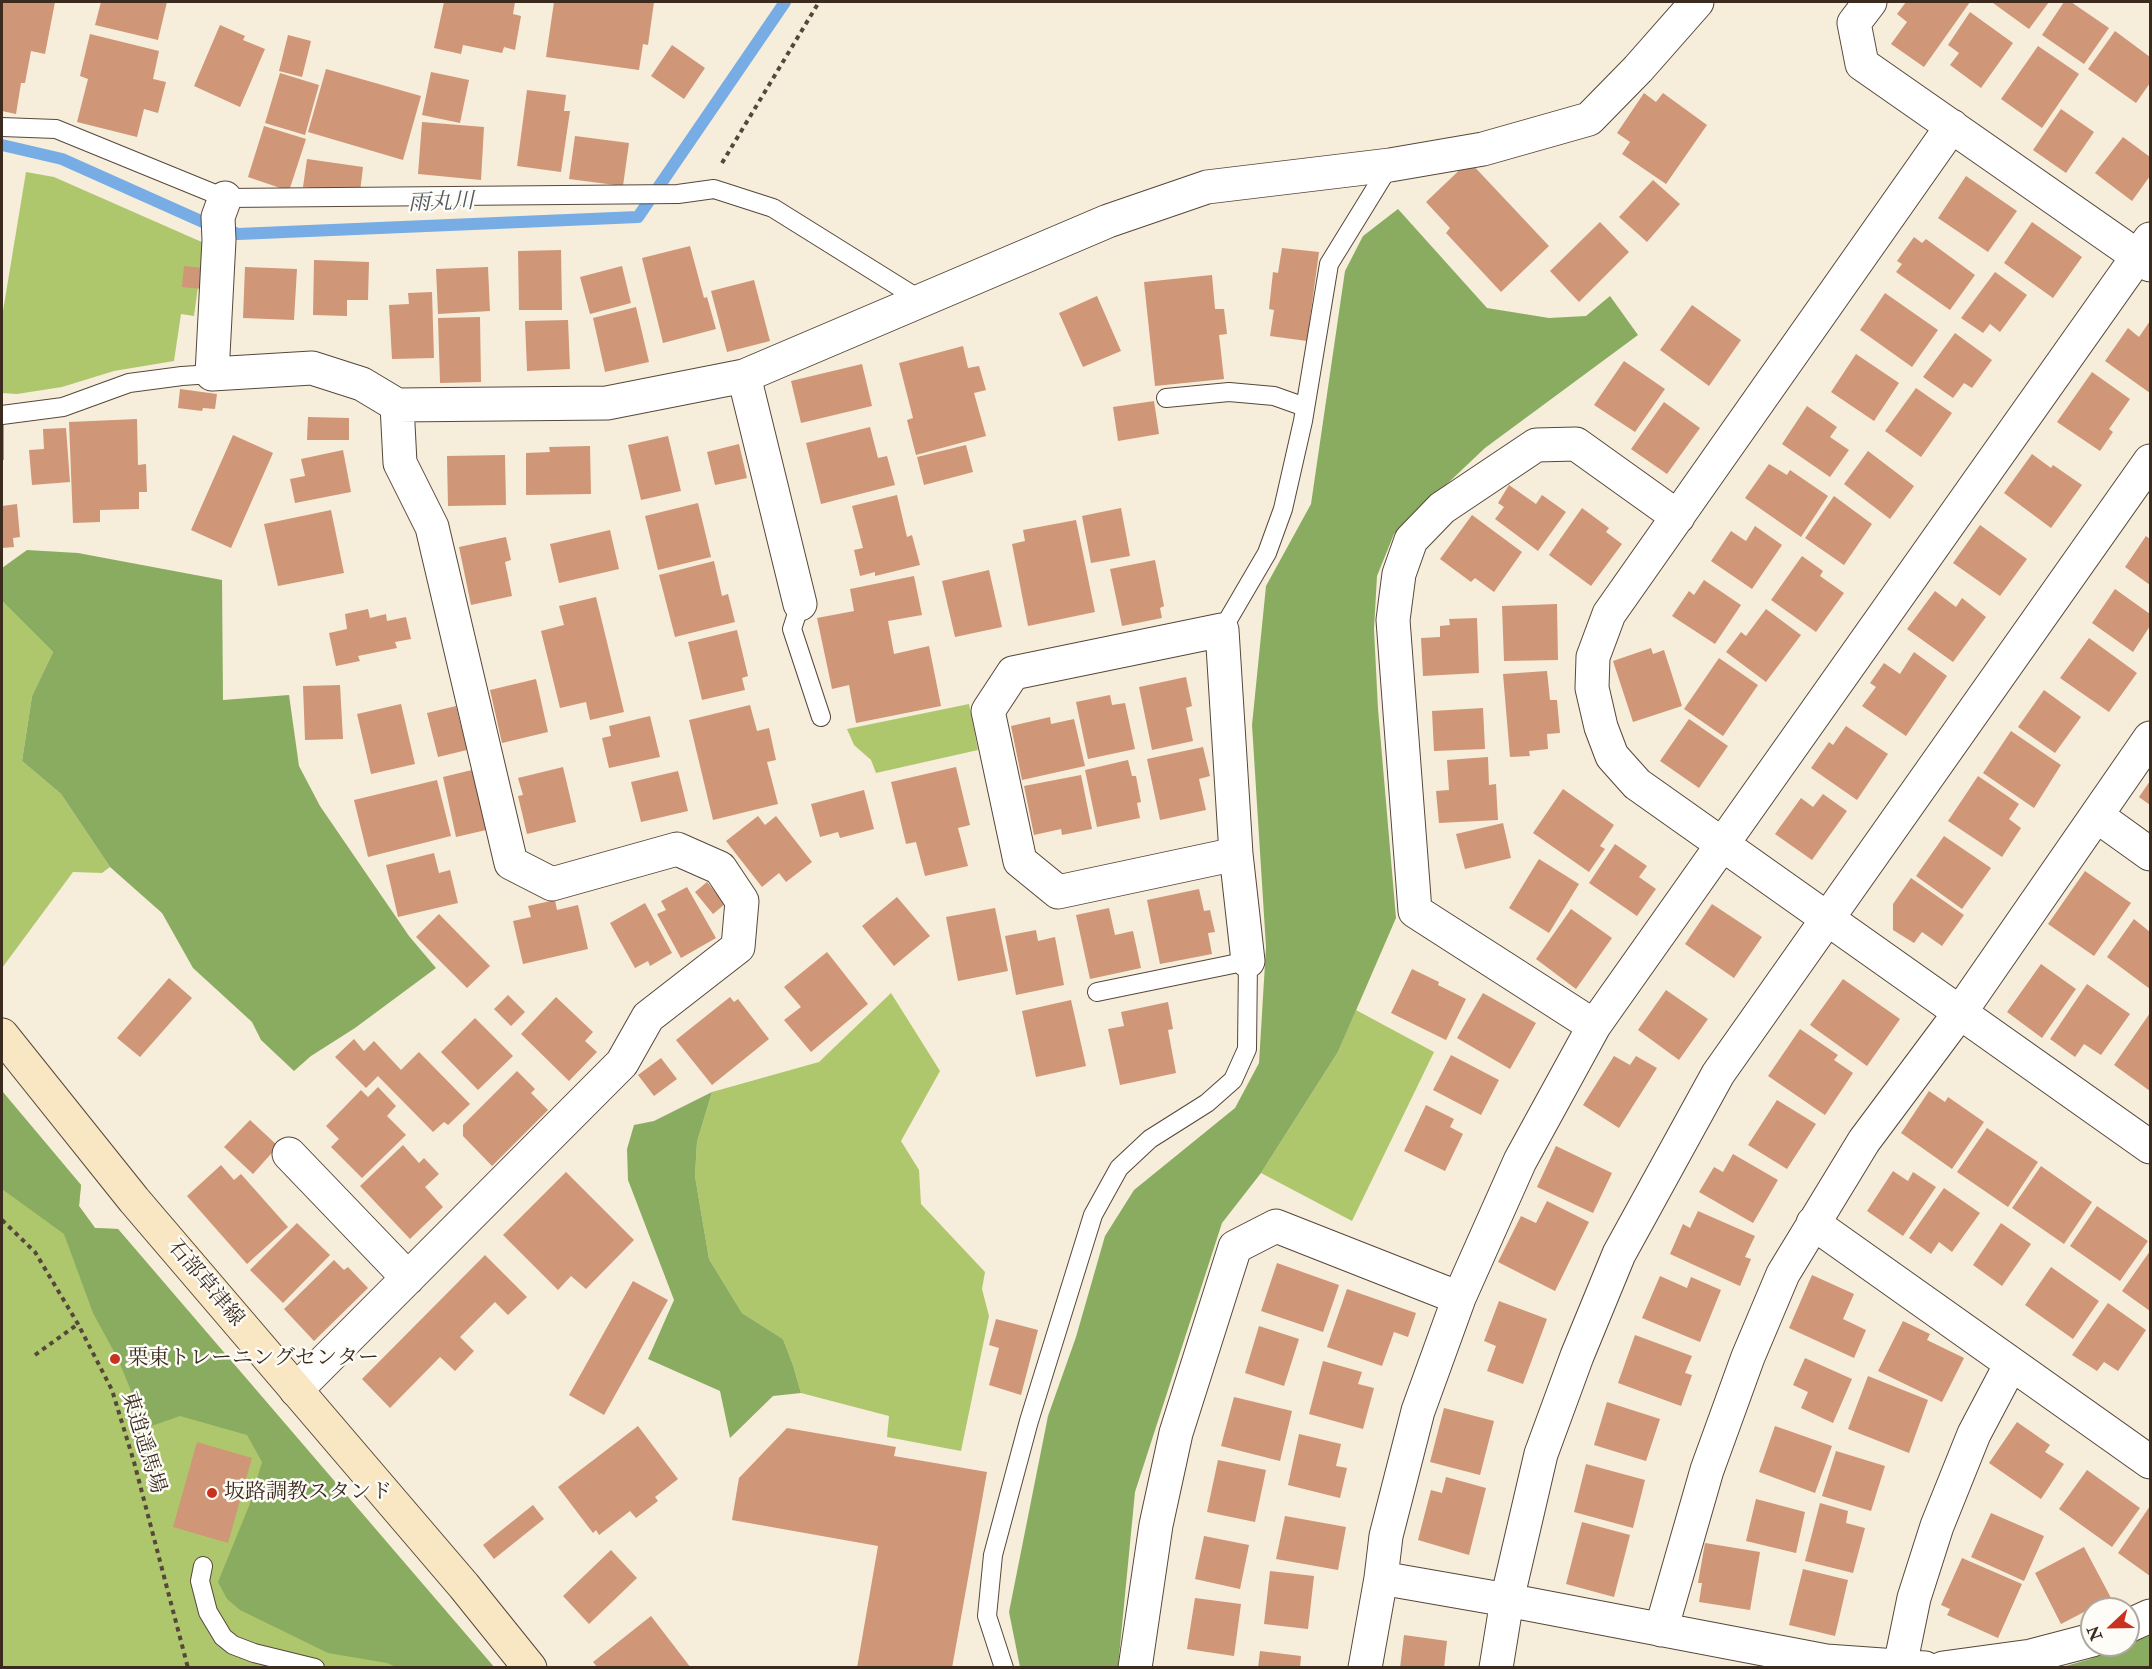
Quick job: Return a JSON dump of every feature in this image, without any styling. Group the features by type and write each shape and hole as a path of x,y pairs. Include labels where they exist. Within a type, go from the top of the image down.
{"main road":[{"name":"石部草津線","path":"2,1035 134,1200 464,1586 530,1668"}],"street":[{"path":"221,218 212,374 312,369 362,384 397,405 607,403 744,376 1108,221 1207,187 1390,165 1483,149 1588,119 1638,69 1697,2"},
{"path":"1365,1668 1386,1536 1418,1411 1459,1298 1520,1161 1594,1026 2147,254 1862,64 1854,23 1870,2"},
{"path":"1952,126 1609,614 1593,657 1592,688 1601,727 1612,756 1637,784 2151,1147"},
{"path":"744,376 800,604"},
{"path":"296,1390 622,1063 648,1017 738,947 742,901 720,868 677,849 552,884 511,863 432,527 400,464 397,405"},
{"path":"1594,1026 1415,911 1393,621 1399,574 1411,540 1442,508 1536,445 1576,444 1678,517"},
{"path":"1496,1668 1507,1600 1541,1454 1577,1356 1619,1254 1718,1074 2151,462"},
{"path":"1236,854 1058,892 1020,861 988,711 1013,673 1222,630 1236,854 1248,961"},
{"path":"1661,1630 1707,1470 1748,1357 1783,1274 1864,1141 1961,1011 2151,738"},
{"path":"2097,816 2151,854"},
{"path":"289,1154 408,1278"},
{"path":"1813,1223 2151,1462"},
{"path":"1135,1668 1156,1525 1176,1433 1235,1247 1276,1226 1459,1298"},
{"path":"1381,1578 1826,1661 1912,1667 1914,1598 1937,1526 1974,1434 2011,1364"},
{"path":"1943,1668 2031,1656 2080,1643"}],"lane":[{"path":"2,127 56,129 221,218 630,194 678,194 714,189 773,208 922,301"},
{"path":"1222,630 1267,553 1283,509 1305,406 1329,264 1390,165"},
{"path":"2,415 63,407 129,383 212,374"},
{"path":"1166,398 1229,392 1274,396 1305,406"},
{"path":"800,604 792,628 821,717"},
{"path":"1004,1668 987,1616 993,1554 1029,1421 1093,1215 1119,1168 1149,1139 1207,1103 1233,1080 1247,1049 1248,961 1097,992"},
{"path":"203,1566 200,1581 208,1612 223,1637 233,1645 265,1661 315,1668"}],"path":[{"path":"714,189 719,167 819,2"},
{"name":"東逍遥馬場","path":"2,1220 35,1252 78,1324 112,1390 140,1484 188,1668"},
{"path":"35,1355 78,1324"}],"green space":[{"path":"26,172 54,177 204,243 194,316 181,314 174,361 114,371 62,387 17,394 2,393 2,317"},
{"path":"1398,209 1487,308 1549,318 1586,316 1610,296 1638,335 1485,448 1394,534 1377,576 1374,629 1378,709 1396,918 1338,1052 1261,1173 1222,1223 1135,1492 1118,1667 1020,1667 1009,1612 1048,1416 1076,1337 1105,1236 1134,1190 1235,1108 1259,1063 1266,947 1252,725 1266,586 1311,504 1345,271 1363,236"},
{"path":"27,550 78,553 222,580 223,700 289,695 299,766 320,806 409,936 436,968 355,1028 311,1056 294,1071 261,1040 252,1022 193,968 162,913 110,867 61,794 22,761 32,696 53,652 2,601 2,568"},
{"path":"2,601 53,652 32,696 22,761 61,794 110,867 102,873 73,872 2,968"},
{"path":"969,704 978,750 876,773 871,760 854,745 847,729"},
{"path":"891,993 940,1071 901,1141 919,1170 921,1204 985,1272 982,1289 989,1316 961,1451 887,1437 889,1416 801,1393 783,1339 742,1313 709,1259 695,1176 697,1142 712,1092 819,1062"},
{"path":"1356,1010 1434,1052 1352,1221 1261,1173 1338,1052"},
{"name":"栗東トレーニングセンター","path":"2,1091 81,1185 79,1206 95,1228 118,1229 494,1667 2,1667"},
{"path":"2,1091 81,1185 79,1206 95,1228 118,1229 494,1667 396,1667 387,1663 328,1653 240,1610 227,1599 218,1582 249,1506 262,1462 247,1435 180,1416 146,1428 118,1359 93,1313 64,1234 2,1189"},
{"path":"712,1092 697,1142 695,1176 709,1259 742,1313 783,1339 801,1393 773,1396 730,1438 720,1391 648,1359 674,1300 628,1180 627,1149 634,1125 654,1121"},
{"path":"2150,1635 2150,1667 2059,1668 2095,1657 2140,1657 2140,1639"}],"building":[{"path":"2,2 55,2 45,54 31,51 25,83 21,83 16,114 2,111"},
{"path":"101,2 167,2 158,40 95,25"},
{"path":"444,2 515,2 513,14 521,16 515,50 504,47 502,53 463,45 461,54 434,48"},
{"path":"554,2 654,2 648,45 643,44 639,70 546,57"},
{"path":"1906,2 1970,2 1924,67 1891,44 1907,22 1897,14"},
{"path":"1994,2 2049,2 2029,29"},
{"path":"2064,2 2071,2 2109,28 2084,64 2042,35"},
{"path":"1970,12 2013,43 1981,88 1950,65 1959,53 1948,45"},
{"path":"220,25 245,36 243,40 265,49 240,107 194,86"},
{"path":"2115,31 2150,57 2150,83 2136,103 2088,69"},
{"path":"90,34 159,51 153,79 166,82 158,113 144,109 137,137 77,122 88,79 80,76"},
{"path":"288,35 311,41 302,77 279,71"},
{"path":"672,45 705,68 684,99 651,76"},
{"path":"2038,46 2079,74 2042,128 2001,99"},
{"path":"326,69 421,96 403,160 308,132"},
{"path":"431,72 469,80 460,123 422,115"},
{"path":"280,73 319,85 305,135 265,123"},
{"path":"527,90 566,95 564,111 570,111 561,172 517,166"},
{"path":"1644,93 1656,102 1663,93 1707,125 1666,184 1622,154 1630,142 1617,133"},
{"path":"2061,109 2094,132 2066,173 2033,150"},
{"path":"422,122 484,127 481,180 418,174"},
{"path":"264,126 306,139 289,191 248,177"},
{"path":"575,136 629,143 623,186 569,179"},
{"path":"2123,137 2150,157 2150,176 2132,201 2095,173"},
{"path":"307,159 363,167 360,192 303,187"},
{"path":"1469,161 1549,246 1501,292 1446,233 1450,228 1426,202"},
{"path":"1966,176 2017,211 1988,252 1938,218"},
{"path":"1653,180 1680,204 1647,242 1619,217"},
{"path":"1600,222 1629,252 1579,302 1550,271"},
{"path":"2032,222 2082,257 2053,298 2004,263"},
{"path":"1914,237 1922,243 1926,239 1975,275 1950,310 1896,272 1902,264 1897,261"},
{"path":"690,246 704,298 707,297 716,329 663,343 642,258"},
{"path":"1282,248 1319,252 1307,341 1270,336 1274,310 1269,309 1273,272 1278,273"},
{"path":"561,250 562,310 519,310 518,251"},
{"path":"314,260 369,262 368,300 347,300 347,316 313,315"},
{"path":"184,266 204,268 202,289 182,287"},
{"path":"622,266 631,303 590,314 580,277"},
{"path":"245,267 297,269 294,320 243,318"},
{"path":"488,267 490,311 438,314 436,269"},
{"path":"1995,272 2027,295 2000,332 1990,324 1983,333 1961,318"},
{"path":"1212,275 1215,309 1224,309 1227,334 1219,335 1224,379 1155,386 1144,282"},
{"path":"754,280 770,341 727,352 711,291"},
{"path":"432,292 434,358 392,359 389,305 409,304 408,293"},
{"path":"1885,293 1938,330 1912,367 1860,330"},
{"path":"1097,296 1121,351 1083,367 1059,313"},
{"path":"1692,305 1741,340 1709,386 1660,350"},
{"path":"636,307 649,362 605,372 593,318"},
{"path":"480,317 481,382 440,383 438,318"},
{"path":"568,320 570,369 527,371 525,321"},
{"path":"2150,321 2150,393 2105,361 2128,328 2139,337"},
{"path":"1955,333 1992,360 1972,388 1964,383 1953,398 1923,377"},
{"path":"963,346 968,368 979,366 986,390 974,393 986,436 916,455 907,420 913,418 899,363"},
{"path":"1856,354 1899,383 1874,421 1831,392"},
{"path":"1624,361 1665,389 1635,432 1594,405"},
{"path":"862,364 872,406 801,423 791,381"},
{"path":"2092,372 2130,399 2109,429 2113,432 2100,451 2057,422"},
{"path":"1916,388 1952,413 1921,457 1885,431"},
{"path":"180,389 217,394 215,409 203,408 202,411 178,408"},
{"path":"1154,401 1159,434 1118,441 1113,407"},
{"path":"1664,402 1700,428 1667,474 1631,449"},
{"path":"1807,406 1837,427 1830,437 1849,450 1830,477 1782,444"},
{"path":"308,417 349,418 349,440 307,440"},
{"path":"137,419 138,465 146,464 147,492 139,492 139,509 100,510 100,522 73,523 69,422"},
{"path":"2,421 4,421 4,460 2,460"},
{"path":"870,427 878,458 887,456 895,485 821,504 806,443"},
{"path":"66,428 70,482 32,485 29,450 44,449 43,429"},
{"path":"233,435 273,453 231,548 191,530"},
{"path":"668,436 681,491 641,500 628,445"},
{"path":"739,444 747,478 715,485 707,452"},
{"path":"966,445 973,472 924,485 917,457"},
{"path":"590,446 591,494 526,495 526,453 550,452 549,447"},
{"path":"343,450 351,492 295,503 290,479 305,476 301,459"},
{"path":"1868,451 1914,486 1890,519 1844,484"},
{"path":"2032,454 2051,468 2053,465 2082,485 2051,528 2004,493"},
{"path":"505,455 506,505 448,506 447,456"},
{"path":"1769,464 1787,475 1790,470 1828,496 1801,537 1745,498"},
{"path":"1509,485 1536,504 1542,495 1566,512 1538,551 1495,519 1504,507 1498,503"},
{"path":"897,495 907,537 912,535 920,565 875,576 875,572 860,576 854,550 863,548 852,506"},
{"path":"1834,496 1872,524 1844,565 1805,538"},
{"path":"698,503 711,557 658,570 645,516"},
{"path":"17,504 20,537 13,538 14,547 2,548 2,506"},
{"path":"1121,508 1130,556 1091,563 1082,516"},
{"path":"1582,508 1609,528 1606,532 1622,544 1591,586 1549,555"},
{"path":"331,510 344,573 278,586 264,524"},
{"path":"1472,515 1522,552 1494,592 1475,578 1471,582 1440,559"},
{"path":"1076,520 1095,612 1028,626 1012,544 1025,541 1023,530"},
{"path":"1980,525 2027,559 2000,596 1953,563"},
{"path":"1755,526 1782,545 1752,589 1711,561 1731,531 1746,541"},
{"path":"610,530 619,569 559,583 550,544"},
{"path":"2146,536 2150,539 2150,585 2125,567"},
{"path":"506,537 511,560 505,562 512,596 471,605 459,547"},
{"path":"1802,556 1823,571 1820,576 1844,593 1816,632 1771,600"},
{"path":"1155,560 1164,606 1160,608 1162,618 1122,626 1110,569"},
{"path":"714,561 722,596 728,594 735,622 675,637 659,575"},
{"path":"989,570 1002,627 955,637 942,581"},
{"path":"914,576 922,615 888,621 894,654 929,646 941,706 856,723 849,685 832,689 817,618 854,611 850,589"},
{"path":"1704,580 1741,605 1715,644 1672,616 1689,591 1694,595"},
{"path":"2115,589 2150,614 2150,626 2133,652 2092,623"},
{"path":"1935,591 1956,607 1962,598 1986,617 1953,662 1907,629"},
{"path":"596,597 624,712 590,720 586,702 560,708 541,631 564,625 559,606"},
{"path":"1557,604 1558,660 1504,661 1502,606"},
{"path":"368,609 370,618 386,614 387,621 406,617 411,639 395,642 397,648 358,656 360,661 336,666 329,633 347,629 345,614"},
{"path":"1766,609 1801,635 1766,682 1726,652 1741,632 1746,636"},
{"path":"1477,618 1479,673 1423,676 1421,638 1440,637 1440,626 1450,625 1449,619"},
{"path":"737,630 748,676 742,678 745,690 702,700 688,642"},
{"path":"2089,638 2137,673 2109,712 2060,678"},
{"path":"1651,648 1653,654 1664,650 1682,706 1633,722 1613,661"},
{"path":"1914,652 1947,676 1906,736 1862,706 1876,687 1870,683 1884,663 1900,674"},
{"path":"1719,658 1758,685 1723,736 1684,709"},
{"path":"1547,671 1550,700 1557,700 1560,733 1547,734 1548,749 1529,751 1530,756 1510,757 1503,674"},
{"path":"1186,677 1192,706 1186,708 1193,741 1152,750 1139,687"},
{"path":"536,679 548,732 502,743 490,690"},
{"path":"340,685 343,739 305,740 303,686"},
{"path":"2044,690 2081,717 2055,753 2018,727"},
{"path":"1110,695 1112,705 1125,703 1135,749 1088,759 1076,702"},
{"path":"401,704 415,764 371,774 357,714"},
{"path":"750,705 757,731 769,728 776,760 767,762 778,804 713,820 689,720"},
{"path":"456,706 467,750 438,757 427,713"},
{"path":"1483,708 1485,749 1434,751 1432,711"},
{"path":"650,716 660,757 609,768 602,738 611,736 609,726"},
{"path":"1050,717 1051,724 1074,719 1085,766 1022,780 1011,726"},
{"path":"1689,719 1728,746 1699,788 1660,761"},
{"path":"1846,726 1888,754 1857,800 1811,768 1829,742 1833,745"},
{"path":"2011,731 2061,765 2034,808 1983,773"},
{"path":"1203,747 1210,776 1199,779 1206,810 1160,820 1147,759"},
{"path":"1488,757 1489,785 1496,784 1498,820 1439,823 1436,791 1449,790 1447,760"},
{"path":"1128,760 1132,776 1136,776 1141,802 1137,803 1140,818 1097,827 1085,770"},
{"path":"563,767 576,822 527,834 518,796 523,795 518,778"},
{"path":"956,767 970,825 958,828 968,866 925,876 916,842 906,844 891,782"},
{"path":"472,770 486,830 456,837 443,777"},
{"path":"678,771 688,811 641,822 631,782"},
{"path":"1081,775 1092,829 1062,835 1061,829 1034,835 1024,786"},
{"path":"1978,776 2019,804 2009,819 2021,828 2002,857 1948,821"},
{"path":"437,780 451,836 368,857 354,800"},
{"path":"2150,781 2150,805 2139,797"},
{"path":"1563,789 1614,825 1600,846 1605,849 1589,872 1533,833"},
{"path":"864,790 874,829 840,838 838,832 820,837 811,804"},
{"path":"1823,794 1847,811 1812,860 1775,834 1801,798 1813,807"},
{"path":"758,816 765,825 776,816 812,862 786,882 779,873 762,887 726,841"},
{"path":"1503,823 1511,858 1465,869 1456,834"},
{"path":"1944,836 1991,868 1962,909 1916,876"},
{"path":"1615,844 1647,866 1639,877 1656,889 1637,916 1589,883"},
{"path":"434,853 439,873 450,870 458,903 398,917 386,865"},
{"path":"1539,859 1579,884 1549,933 1509,908"},
{"path":"2085,871 2131,903 2094,956 2048,924"},
{"path":"1911,878 1964,915 1942,946 1922,932 1914,943 1893,930 1893,904"},
{"path":"707,882 725,904 713,914 695,892"},
{"path":"687,887 716,938 681,958 657,914 666,910 661,901"},
{"path":"1199,889 1204,911 1210,910 1215,932 1208,933 1212,954 1160,964 1147,900"},
{"path":"897,897 930,936 894,966 862,926"},
{"path":"555,900 557,910 578,905 588,949 523,964 513,921 531,917 528,906"},
{"path":"645,903 672,953 650,966 648,961 635,968 610,923"},
{"path":"1712,904 1762,937 1734,978 1685,944"},
{"path":"995,908 1008,971 958,981 946,917"},
{"path":"1109,908 1115,935 1133,931 1141,968 1090,979 1076,915"},
{"path":"1571,909 1612,938 1576,989 1536,959"},
{"path":"439,914 490,966 467,988 416,937"},
{"path":"2134,919 2150,932 2150,989 2107,957"},
{"path":"1036,930 1038,941 1055,937 1064,985 1016,995 1005,936"},
{"path":"827,952 868,1004 811,1052 784,1020 801,1007 784,987"},
{"path":"2041,964 2076,989 2042,1038 2007,1012"},
{"path":"1412,969 1466,999 1446,1040 1391,1013"},
{"path":"169,978 192,998 140,1057 117,1038"},
{"path":"1843,979 1900,1019 1867,1066 1810,1025"},
{"path":"2087,984 2130,1014 2101,1055 2084,1044 2075,1057 2050,1039"},
{"path":"1666,990 1708,1019 1679,1060 1638,1030"},
{"path":"1483,993 1536,1023 1510,1069 1457,1038"},
{"path":"508,995 525,1012 511,1026 494,1009"},
{"path":"556,997 593,1032 585,1041 597,1052 569,1081 521,1034"},
{"path":"730,997 734,1002 738,999 769,1039 712,1085 676,1040"},
{"path":"1071,1000 1086,1066 1036,1077 1022,1011"},
{"path":"1168,1002 1173,1029 1168,1030 1176,1073 1120,1085 1108,1029 1124,1026 1121,1012"},
{"path":"2150,1013 2150,1091 2114,1065"},
{"path":"475,1018 513,1056 478,1090 441,1052"},
{"path":"1800,1029 1838,1055 1834,1060 1853,1073 1825,1115 1768,1076"},
{"path":"354,1039 364,1051 374,1041 401,1070 419,1052 470,1104 448,1125 444,1122 433,1132 378,1076 366,1088 335,1057"},
{"path":"1451,1055 1499,1080 1481,1115 1433,1090"},
{"path":"1614,1056 1630,1065 1636,1056 1657,1068 1619,1128 1583,1105"},
{"path":"661,1058 677,1079 654,1096 638,1075"},
{"path":"517,1071 535,1089 531,1093 548,1110 492,1166 463,1136 463,1125"},
{"path":"378,1087 396,1106 387,1116 406,1135 362,1178 331,1147 339,1139 326,1126 361,1090 368,1097"},
{"path":"1929,1091 1945,1102 1948,1097 1984,1122 1952,1169 1901,1133"},
{"path":"1777,1100 1816,1124 1787,1169 1748,1145"},
{"path":"1426,1105 1454,1119 1450,1127 1463,1134 1445,1171 1404,1151"},
{"path":"250,1120 278,1146 253,1174 224,1147"},
{"path":"1987,1128 2038,1162 2008,1207 1957,1172"},
{"path":"403,1145 419,1163 424,1158 439,1174 425,1187 443,1207 410,1239 360,1186"},
{"path":"1556,1146 1612,1173 1593,1213 1537,1187"},
{"path":"1733,1154 1778,1180 1753,1223 1699,1192 1714,1167 1723,1172"},
{"path":"221,1165 234,1180 241,1174 288,1227 247,1264 187,1196"},
{"path":"2041,1166 2092,1202 2064,1244 2012,1208"},
{"path":"1893,1171 1908,1181 1913,1172 1936,1187 1903,1236 1867,1211"},
{"path":"566,1172 634,1240 586,1289 571,1276 558,1290 503,1235"},
{"path":"1944,1188 1980,1213 1952,1252 1939,1242 1931,1254 1909,1238"},
{"path":"1547,1201 1589,1222 1555,1291 1498,1262 1521,1216 1536,1223"},
{"path":"2097,1206 2148,1241 2120,1281 2070,1246"},
{"path":"1698,1211 1755,1236 1745,1257 1751,1259 1740,1286 1670,1254 1683,1224 1690,1228"},
{"path":"297,1223 330,1255 283,1303 250,1270"},
{"path":"2001,1223 2031,1244 2002,1286 1973,1265"},
{"path":"2150,1251 2150,1311 2122,1291"},
{"path":"485,1255 527,1297 508,1315 495,1302 460,1337 474,1351 455,1371 440,1357 390,1408 362,1379"},
{"path":"334,1260 344,1270 348,1267 368,1288 314,1341 284,1309"},
{"path":"1277,1263 1339,1285 1323,1332 1261,1311"},
{"path":"2051,1267 2099,1301 2073,1339 2025,1305"},
{"path":"1812,1275 1854,1294 1843,1319 1866,1330 1854,1358 1789,1328"},
{"path":"1660,1276 1687,1288 1691,1277 1721,1290 1700,1342 1642,1318"},
{"path":"633,1281 668,1300 604,1415 569,1395"},
{"path":"1347,1289 1416,1313 1408,1337 1394,1332 1382,1366 1327,1347"},
{"path":"1499,1301 1547,1319 1523,1384 1487,1371 1496,1346 1484,1341"},
{"path":"2108,1303 2146,1330 2118,1371 2104,1362 2097,1371 2072,1355"},
{"path":"996,1319 1038,1330 1021,1395 989,1385 999,1348 989,1345"},
{"path":"1903,1321 1930,1334 1927,1340 1964,1358 1942,1402 1878,1371"},
{"path":"1259,1326 1299,1339 1284,1386 1245,1373"},
{"path":"1635,1335 1692,1356 1685,1373 1692,1375 1681,1406 1618,1383"},
{"path":"1805,1358 1852,1379 1833,1423 1801,1408 1808,1392 1793,1385"},
{"path":"1323,1361 1362,1372 1358,1384 1374,1388 1363,1429 1309,1414"},
{"path":"1868,1376 1928,1400 1909,1453 1848,1429"},
{"path":"1234,1397 1292,1411 1280,1461 1221,1446"},
{"path":"1607,1402 1660,1419 1646,1461 1594,1445"},
{"path":"1444,1408 1494,1421 1480,1475 1430,1462"},
{"path":"2017,1422 2050,1445 2045,1452 2064,1464 2041,1499 1989,1463"},
{"path":"638,1426 678,1479 655,1497 658,1501 636,1518 630,1511 599,1535 596,1530 593,1533 558,1487"},
{"path":"1775,1426 1832,1446 1815,1493 1759,1472"},
{"path":"787,1428 896,1447 894,1456 987,1472 952,1668 857,1668 878,1546 732,1520 739,1478"},
{"path":"1299,1434 1341,1444 1336,1466 1347,1468 1340,1498 1288,1485"},
{"name":"坂路調教スタンド","path":"197,1442 252,1458 228,1543 173,1527"},
{"path":"1836,1451 1885,1466 1871,1511 1822,1496"},
{"path":"1218,1460 1266,1470 1255,1522 1207,1512"},
{"path":"1586,1464 1645,1480 1633,1528 1574,1512"},
{"path":"2087,1470 2140,1508 2112,1547 2059,1509"},
{"path":"1446,1477 1486,1488 1469,1555 1418,1540 1431,1490 1442,1493"},
{"path":"1756,1499 1805,1512 1796,1553 1746,1541"},
{"path":"1820,1503 1848,1511 1846,1523 1865,1528 1853,1573 1805,1561"},
{"path":"533,1505 544,1519 494,1559 483,1545"},
{"path":"2150,1506 2150,1576 2118,1553"},
{"path":"1991,1513 2044,1536 2024,1581 1971,1557"},
{"path":"1285,1516 1346,1527 1338,1570 1276,1559"},
{"path":"1582,1522 1630,1535 1614,1597 1566,1584"},
{"path":"1204,1536 1249,1545 1240,1589 1195,1579"},
{"path":"1705,1543 1760,1552 1750,1610 1699,1602 1702,1583 1698,1583"},
{"path":"2084,1547 2110,1597 2080,1597 2080,1614 2061,1624 2035,1573"},
{"path":"611,1550 637,1578 589,1624 563,1596"},
{"path":"1962,1558 2022,1584 1998,1638 1947,1615 1950,1609 1941,1605"},
{"path":"1803,1569 1848,1580 1835,1636 1789,1625"},
{"path":"1270,1571 1314,1576 1308,1629 1264,1624"},
{"path":"1195,1598 1241,1604 1234,1656 1187,1649"},
{"path":"651,1616 691,1668 598,1668 593,1662"},
{"path":"1404,1635 1447,1641 1444,1668 1400,1668"},
{"path":"1260,1651 1301,1656 1300,1668 1258,1668"}],"waterway":[{"name":"雨丸川","path":"2,145 62,159 203,222 238,234 638,217 785,2"}],"place":[{"name":"栗東トレーニングセンター","path":"115,1359"},
{"name":"坂路調教スタンド","path":"212,1493"}]}
